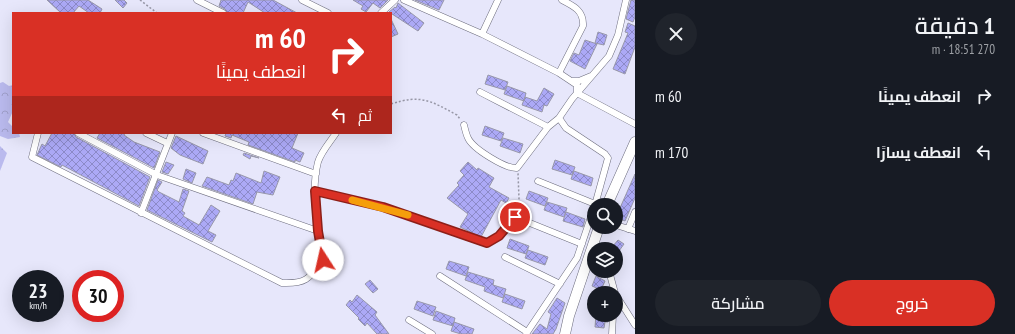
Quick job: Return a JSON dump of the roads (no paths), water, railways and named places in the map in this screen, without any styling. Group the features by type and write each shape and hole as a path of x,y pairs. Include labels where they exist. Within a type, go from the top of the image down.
{"main road":[{"path":"610,198 635,142"},
{"path":"617,198 635,159"},
{"path":"565,334 587,267"},
{"path":"571,334 587,272"}],"street":[{"path":"196,0 221,12"},
{"path":"302,0 326,12"},
{"path":"382,12 395,0"},
{"path":"404,0 482,34 559,73 577,85 577,93"},
{"path":"482,34 498,0"},
{"path":"559,73 583,26 584,19 577,8 562,0"},
{"path":"464,125 468,138 475,146 510,169 517,168 548,127 559,118 577,93 596,73 609,56 618,35 626,0"},
{"path":"572,81 579,82 596,73"},
{"path":"480,92 548,127"},
{"path":"577,93 635,124"},
{"path":"559,118 566,128 605,154 608,158 597,198"},
{"path":"38,134 32,158 282,283 299,284 312,275 323,260 318,231 315,191 316,174 318,160 335,134"},
{"path":"80,134 157,175 318,231"},
{"path":"148,134 167,143"},
{"path":"141,213 157,175 167,143 172,134"},
{"path":"206,134 316,174"},
{"path":"538,181 587,202"},
{"path":"315,191 383,207 487,243 499,236 515,217 582,244 587,253"},
{"path":"628,229 635,212"},
{"path":"623,227 635,232"},
{"path":"582,244 587,229"},
{"path":"505,257 560,284"},
{"path":"440,276 526,333 560,284 587,261"},
{"path":"623,305 635,325"},
{"path":"409,320 432,334"},
{"path":"612,334 613,322"}]}
